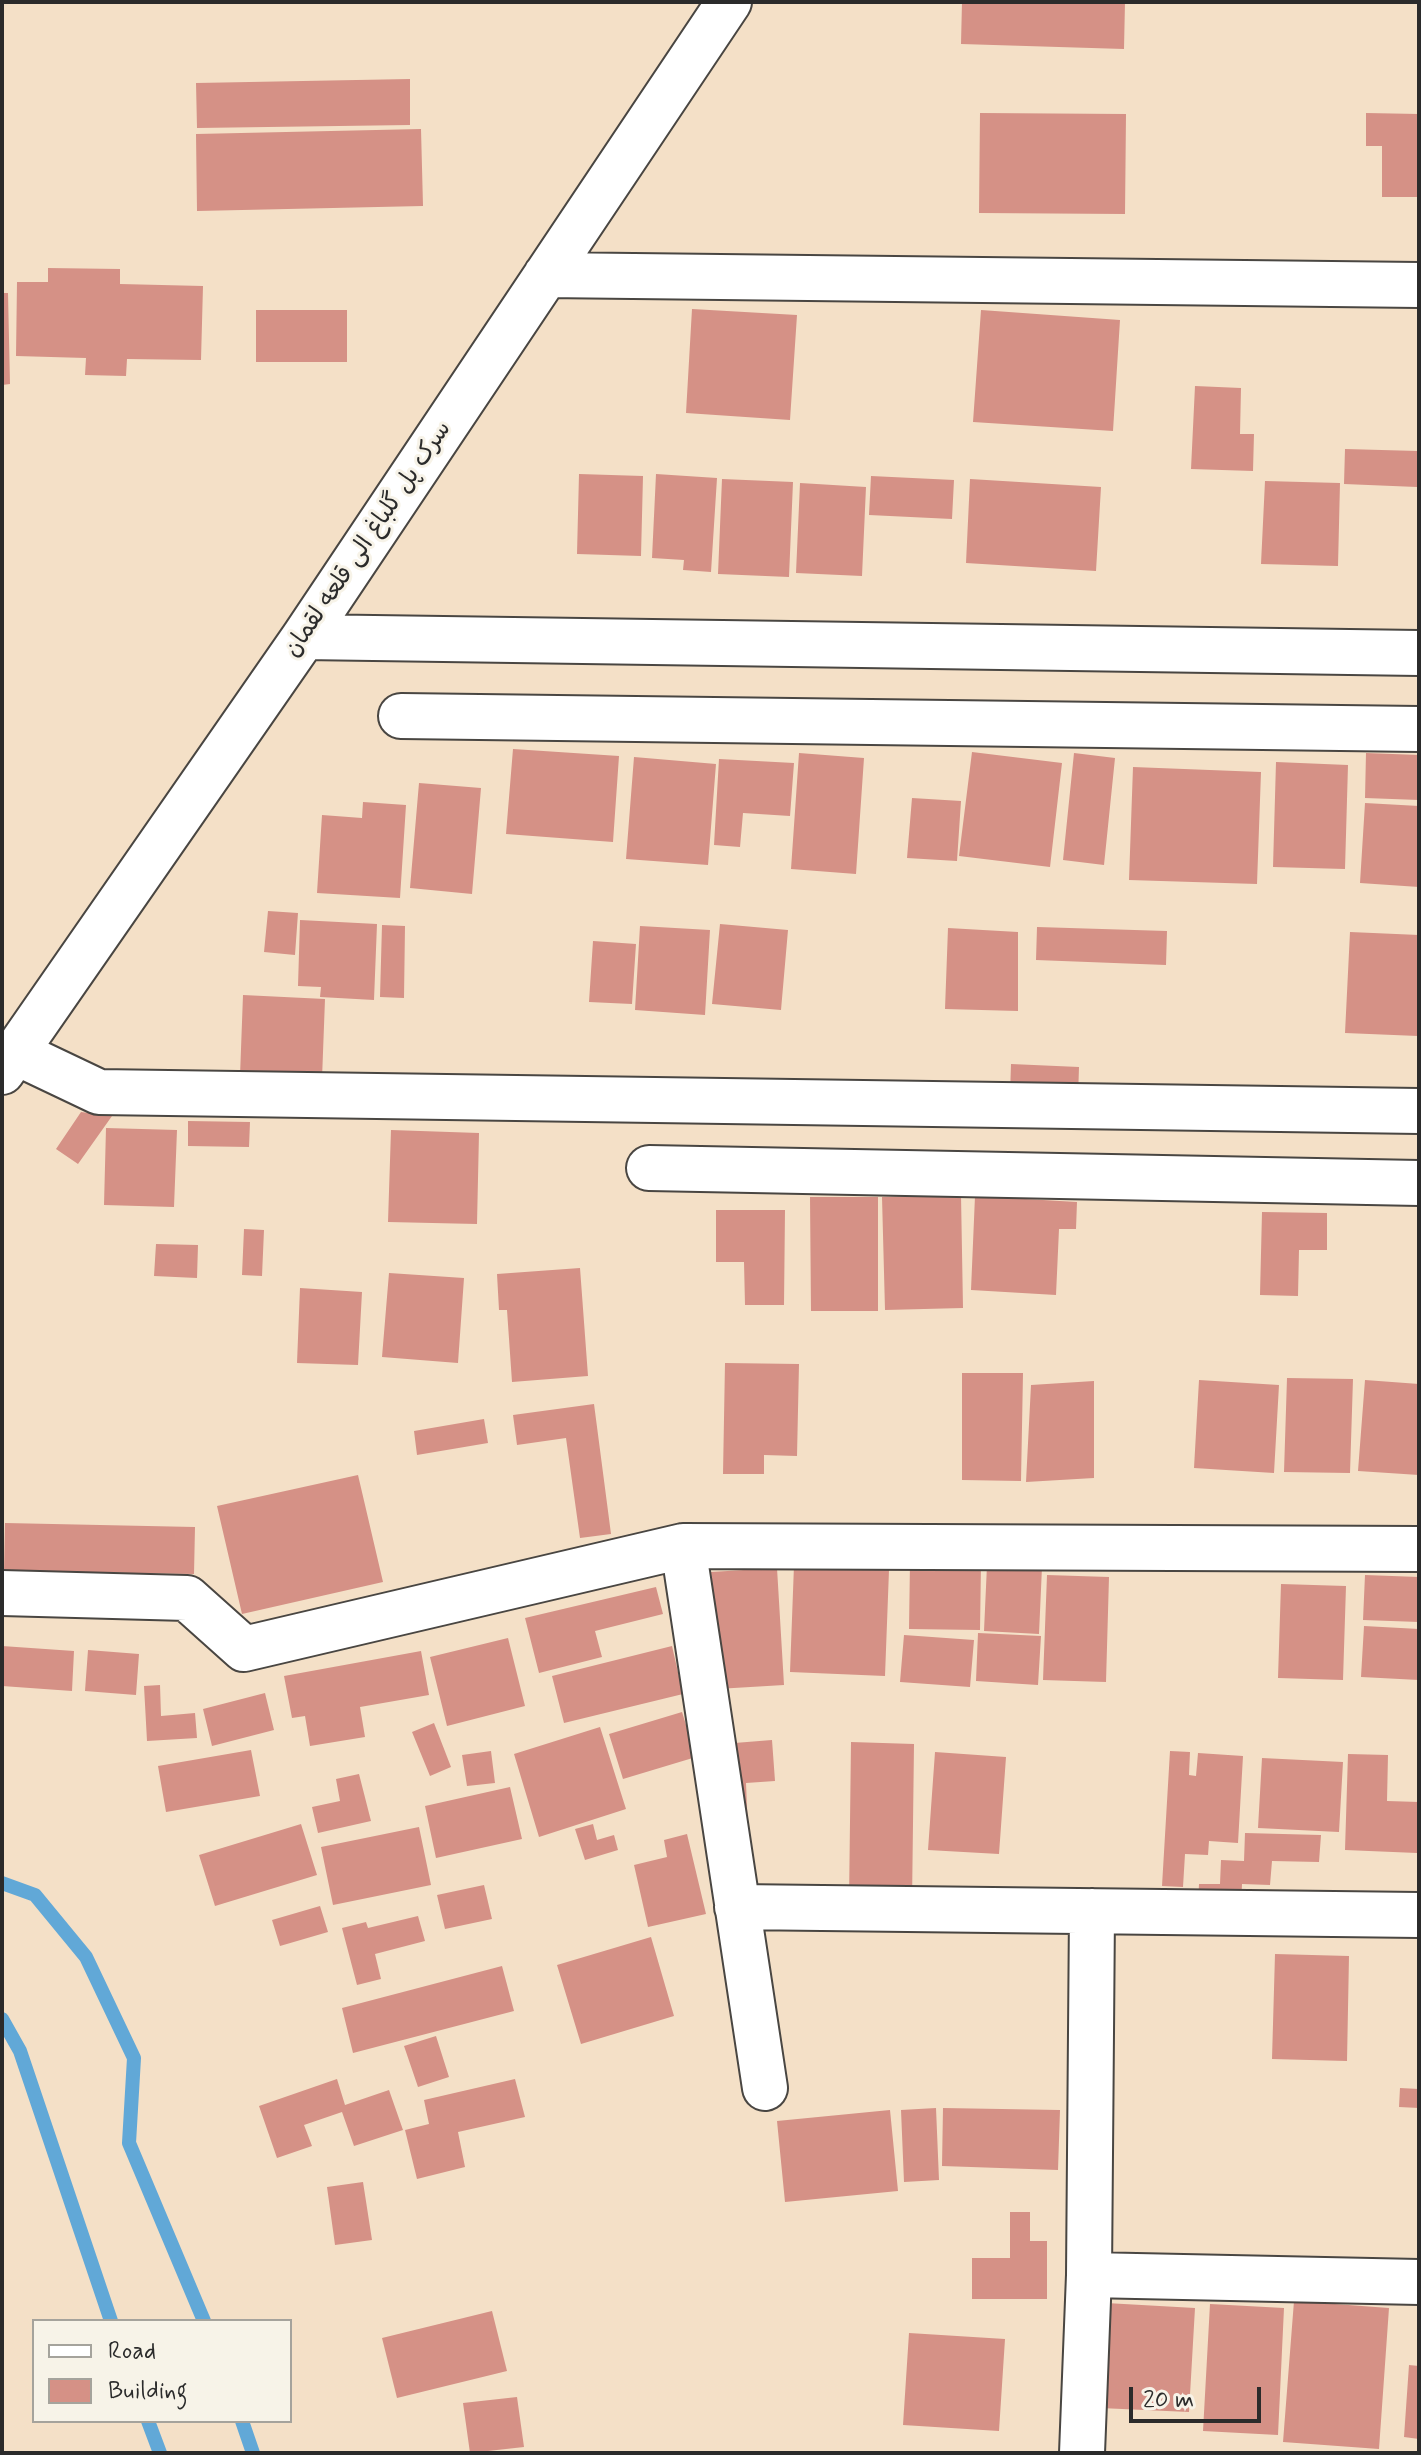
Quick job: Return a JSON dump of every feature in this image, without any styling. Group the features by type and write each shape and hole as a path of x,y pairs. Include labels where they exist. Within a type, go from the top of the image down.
{"street":[{"name":"سرک پل گلباغ الی قلعه لقمان","path":"9,1062 93,936 304,637 729,2"},
{"path":"546,275 1419,285"},
{"path":"304,637 1419,653"},
{"path":"401,716 1419,729"},
{"path":"9,1062 99,1092 1419,1111"},
{"path":"649,1168 1419,1183"},
{"path":"683,1546 765,2088"},
{"path":"2,1593 187,1598 244,1649 683,1546 1419,1549"},
{"path":"737,1907 1419,1915"},
{"path":"1082,2453 1089,2275 1092,1911"},
{"path":"1089,2275 1419,2282"}],"building":[{"path":"962,2 1125,2 1124,49 961,44"},
{"path":"410,79 410,125 197,128 196,83"},
{"path":"980,113 1126,114 1125,214 979,213"},
{"path":"1366,113 1419,114 1419,197 1382,197 1382,146 1366,146"},
{"path":"421,129 423,206 197,211 196,134"},
{"path":"48,268 120,269 120,284 203,286 201,360 127,359 126,376 85,375 86,358 16,356 17,282 48,282"},
{"path":"2,293 8,293 10,384 2,385"},
{"path":"692,309 797,315 790,420 686,413"},
{"path":"256,310 347,310 347,362 256,362"},
{"path":"981,310 1120,320 1113,431 973,422"},
{"path":"1195,386 1241,388 1240,434 1254,434 1253,471 1191,469"},
{"path":"1345,449 1418,451 1417,487 1344,484"},
{"path":"579,474 643,476 641,556 577,554"},
{"path":"656,474 717,478 711,572 683,570 684,560 652,558"},
{"path":"871,476 954,480 952,519 869,515"},
{"path":"722,479 793,482 789,577 718,574"},
{"path":"970,479 1101,487 1096,571 966,563"},
{"path":"1265,481 1340,483 1338,566 1261,564"},
{"path":"800,483 866,487 862,576 796,573"},
{"path":"513,749 619,756 613,842 506,834"},
{"path":"972,752 1062,763 1050,867 959,856"},
{"path":"799,753 864,758 856,874 791,869"},
{"path":"1074,753 1115,758 1104,865 1063,860"},
{"path":"1366,753 1419,755 1419,800 1365,798"},
{"path":"634,757 716,764 708,865 626,859"},
{"path":"719,759 794,763 790,816 743,813 740,847 714,845"},
{"path":"1276,762 1348,765 1345,869 1273,867"},
{"path":"1133,767 1261,772 1257,884 1129,880"},
{"path":"419,783 481,788 472,894 410,888"},
{"path":"912,798 961,801 957,861 907,858"},
{"path":"363,802 406,805 400,898 317,893 322,815 362,818"},
{"path":"1365,803 1419,806 1419,887 1360,883"},
{"path":"268,911 298,913 295,955 264,952"},
{"path":"300,920 377,924 374,1000 320,997 321,987 298,986"},
{"path":"720,924 788,930 781,1010 712,1004"},
{"path":"382,925 405,926 404,998 380,997"},
{"path":"640,926 710,930 705,1015 635,1010"},
{"path":"1037,927 1167,931 1166,965 1036,960"},
{"path":"948,928 1018,932 1018,1011 945,1009"},
{"path":"1350,932 1419,935 1418,1036 1345,1033"},
{"path":"593,941 636,944 632,1004 589,1002"},
{"path":"243,995 325,999 322,1079 240,1076"},
{"path":"1011,1064 1079,1067 1078,1098 1010,1095"},
{"path":"81,1112 112,1116 78,1164 56,1149"},
{"path":"188,1121 250,1122 249,1147 188,1146"},
{"path":"106,1128 177,1130 174,1207 104,1205"},
{"path":"391,1130 479,1133 477,1224 388,1222"},
{"path":"961,1195 963,1308 885,1310 882,1197"},
{"path":"975,1196 1077,1202 1076,1229 1059,1229 1056,1295 971,1290"},
{"path":"810,1197 878,1197 878,1311 811,1311"},
{"path":"716,1210 785,1210 784,1305 745,1305 744,1262 716,1262"},
{"path":"1262,1212 1327,1213 1327,1250 1299,1250 1298,1296 1260,1295"},
{"path":"244,1229 264,1230 262,1276 242,1275"},
{"path":"156,1244 198,1245 197,1278 154,1276"},
{"path":"580,1268 588,1376 512,1382 507,1310 499,1310 497,1274"},
{"path":"389,1273 464,1278 458,1363 382,1357"},
{"path":"300,1288 362,1292 358,1365 297,1363"},
{"path":"725,1363 799,1364 797,1456 764,1455 764,1474 723,1474"},
{"path":"962,1373 1023,1373 1021,1481 962,1480"},
{"path":"1287,1378 1353,1379 1350,1473 1284,1472"},
{"path":"1199,1380 1279,1385 1274,1473 1194,1468"},
{"path":"1365,1380 1419,1384 1419,1475 1358,1471"},
{"path":"1094,1381 1094,1478 1026,1482 1031,1385"},
{"path":"594,1404 611,1534 580,1538 566,1438 517,1445 513,1415"},
{"path":"484,1419 488,1443 417,1455 414,1431"},
{"path":"358,1475 383,1582 242,1614 217,1506"},
{"path":"5,1523 195,1527 194,1574 4,1571"},
{"path":"910,1562 981,1564 980,1630 909,1629"},
{"path":"794,1565 889,1570 885,1676 790,1672"},
{"path":"987,1565 1042,1567 1039,1634 984,1631"},
{"path":"777,1568 784,1685 717,1689 711,1572"},
{"path":"1047,1575 1109,1577 1106,1682 1043,1680"},
{"path":"1365,1575 1419,1577 1419,1622 1363,1620"},
{"path":"1281,1584 1346,1586 1343,1680 1278,1678"},
{"path":"656,1587 663,1614 595,1631 602,1657 539,1673 525,1618"},
{"path":"1364,1626 1419,1629 1419,1680 1361,1677"},
{"path":"978,1633 1041,1636 1038,1685 976,1681"},
{"path":"904,1635 974,1640 970,1687 900,1682"},
{"path":"508,1638 525,1706 447,1726 430,1657"},
{"path":"2,1646 74,1651 72,1691 2,1686"},
{"path":"672,1646 683,1694 564,1723 552,1676"},
{"path":"88,1650 139,1654 136,1695 85,1691"},
{"path":"421,1651 429,1695 360,1707 365,1737 310,1746 305,1716 292,1718 284,1676"},
{"path":"160,1685 161,1716 195,1713 197,1738 147,1741 144,1686"},
{"path":"265,1693 274,1730 212,1746 203,1709"},
{"path":"682,1712 696,1757 623,1779 609,1734"},
{"path":"434,1723 451,1767 430,1776 412,1732"},
{"path":"600,1727 626,1809 539,1837 514,1754"},
{"path":"772,1740 775,1781 746,1783 748,1831 728,1832 722,1744"},
{"path":"851,1742 914,1744 912,1903 849,1902"},
{"path":"251,1750 260,1796 166,1812 158,1766"},
{"path":"491,1751 495,1783 467,1786 462,1755"},
{"path":"1170,1751 1190,1752 1189,1775 1196,1776 1198,1753 1243,1756 1238,1843 1209,1841 1208,1855 1185,1854 1183,1887 1162,1886"},
{"path":"935,1752 1006,1757 999,1854 928,1850"},
{"path":"1348,1754 1388,1755 1387,1801 1419,1802 1417,1853 1345,1850"},
{"path":"1262,1758 1343,1762 1339,1832 1258,1828"},
{"path":"359,1774 371,1821 318,1833 312,1807 340,1801 336,1779"},
{"path":"510,1787 522,1839 436,1858 425,1806"},
{"path":"301,1824 317,1875 215,1906 199,1855"},
{"path":"593,1824 597,1840 614,1835 618,1850 585,1860 575,1829"},
{"path":"419,1827 431,1885 333,1905 321,1847"},
{"path":"1245,1833 1321,1835 1319,1862 1272,1861 1270,1885 1242,1884 1241,1907 1198,1905 1199,1884 1220,1884 1221,1860 1244,1861"},
{"path":"687,1834 706,1914 648,1927 634,1865 667,1857 664,1840"},
{"path":"484,1885 492,1919 445,1929 437,1895"},
{"path":"320,1906 328,1932 280,1946 272,1920"},
{"path":"418,1916 425,1941 375,1954 381,1979 357,1985 342,1928 366,1922 368,1928"},
{"path":"651,1937 674,2016 581,2044 557,1965"},
{"path":"1275,1954 1349,1956 1347,2061 1272,2059"},
{"path":"502,1966 514,2011 353,2053 342,2008"},
{"path":"436,2036 449,2077 418,2087 404,2046"},
{"path":"337,2079 345,2105 389,2090 403,2130 354,2146 342,2112 304,2125 312,2146 277,2158 259,2106"},
{"path":"515,2079 525,2117 458,2132 465,2167 417,2179 405,2130 429,2124 424,2100"},
{"path":"1400,2088 1419,2089 1419,2108 1399,2107"},
{"path":"936,2108 939,2180 904,2182 901,2110"},
{"path":"943,2108 1060,2110 1058,2170 942,2166"},
{"path":"890,2110 898,2191 785,2202 777,2121"},
{"path":"363,2182 372,2240 335,2245 327,2187"},
{"path":"1010,2212 1030,2212 1030,2241 1047,2241 1047,2299 972,2299 972,2258 1010,2258"},
{"path":"1294,2301 1389,2308 1379,2449 1283,2442"},
{"path":"1106,2303 1195,2308 1189,2412 1100,2408"},
{"path":"1210,2304 1284,2308 1278,2435 1203,2431"},
{"path":"492,2311 507,2371 397,2398 382,2338"},
{"path":"909,2333 1005,2339 999,2431 903,2425"},
{"path":"1409,2365 1419,2366 1419,2439 1404,2437"},
{"path":"517,2397 524,2447 470,2453 463,2403"}],"waterway":[{"path":"2,1883 35,1895 86,1957 134,2058 129,2143 203,2319"},
{"path":"2,2019 20,2051 110,2319"},
{"path":"149,2423 160,2453"},
{"path":"243,2423 253,2453"}]}
